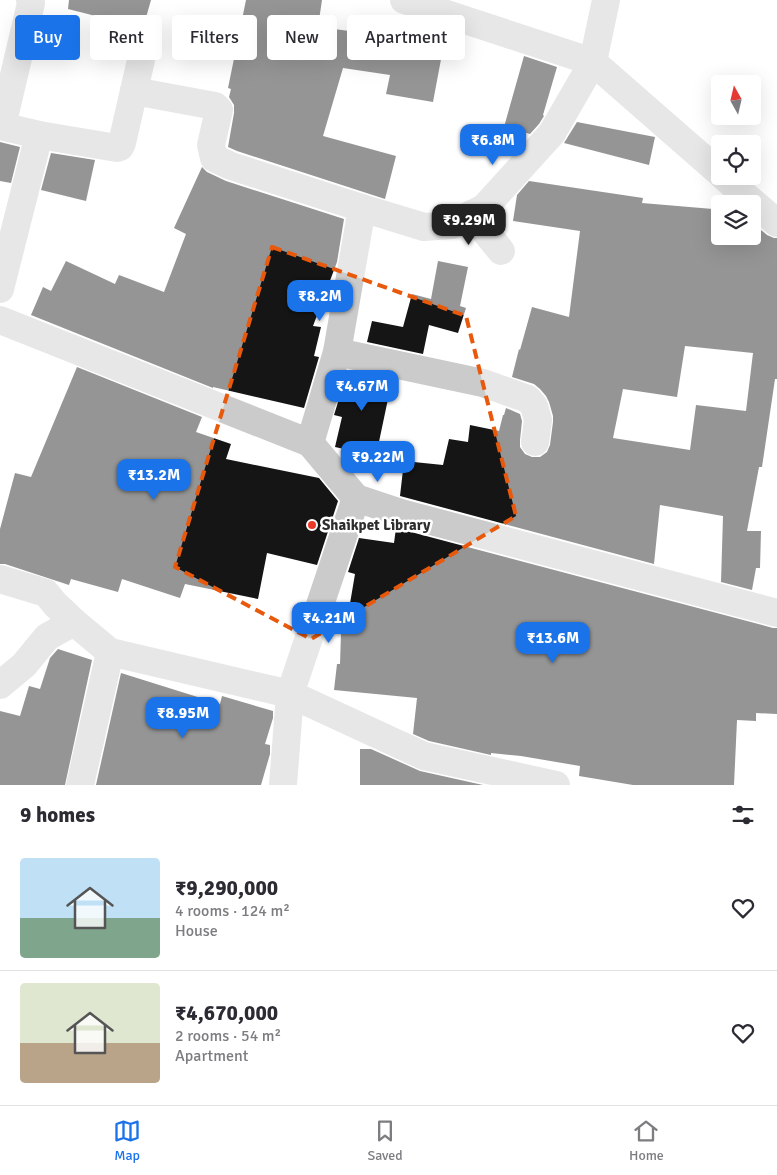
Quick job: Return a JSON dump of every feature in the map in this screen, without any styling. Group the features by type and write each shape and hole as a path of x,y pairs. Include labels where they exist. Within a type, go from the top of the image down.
{"street":[{"path":"30,0 31,3 1,126 39,136 116,148 122,143 141,60"},
{"path":"404,0 593,62 711,165"},
{"path":"134,91 215,106 218,110 211,145 214,158 231,166 424,227 452,225 485,207 552,133 593,62 606,0"},
{"path":"0,289 39,136"},
{"path":"733,185 777,223"},
{"path":"310,443 337,352 362,208"},
{"path":"472,214 501,251"},
{"path":"0,320 310,443 356,498 401,513 777,613"},
{"path":"337,352 483,383 528,399 534,406 538,420 535,442"},
{"path":"283,785 290,694 356,498"},
{"path":"0,579 46,593 74,622 110,652 290,694 424,756 556,785"},
{"path":"0,684 24,665 47,636 74,622"},
{"path":"80,785 110,652"}],"highlighted area":[{"path":"272,247 466,316 516,516 311,639 175,567"}],"building":[{"path":"69,0 151,0 147,15 92,15 68,9"},
{"path":"246,0 322,0 320,15 267,15 267,60 337,60 337,29 347,31 347,60 441,60 433,102 386,94 390,75 343,68 323,136 396,156 385,199 228,147 234,105 229,97 231,89 228,88 234,60 257,60 257,15 243,15"},
{"path":"524,56 557,67 544,116 530,134 504,127"},
{"path":"577,122 655,137 649,165 564,143"},
{"path":"0,142 20,147 11,183 0,181"},
{"path":"51,153 95,160 86,201 41,190"},
{"path":"202,167 207,172 226,181 344,219 337,262 313,326 321,327 314,356 319,357 304,408 213,388 31,315 43,287 51,291 66,261 115,284 119,275 164,292 186,234 174,228"},
{"path":"529,181 643,198 642,203 711,209 711,245 761,245 761,230 767,235 777,238 777,379 775,379 762,467 759,467 747,531 761,531 760,568 756,568 752,590 721,582 723,516 660,505 654,564 400,496 404,461 443,465 449,439 468,442 470,425 499,431 506,408 520,414 522,421 520,447 525,454 532,457 540,457 547,452 550,445 553,416 546,396 534,384 512,377 532,307 569,317 580,231 513,221 517,195","holes":["685,346 753,353 746,411 696,405 690,450 613,438 623,389 677,397"]},
{"path":"438,261 468,267 460,306 466,308 458,333 429,325 423,354 367,342 372,321 403,327 412,294 431,299"},
{"path":"77,367 202,417 196,432 231,444 226,459 319,478 338,501 317,565 267,553 258,599 185,584 180,598 122,579 118,592 71,579 69,585 0,564 0,529 15,473 31,477"},
{"path":"348,370 392,380 376,456 335,447 342,417 334,415"},
{"path":"396,528 777,628 777,714 756,713 756,721 737,720 734,785 633,785 579,776 580,766 521,756 491,753 491,755 429,741 413,734 417,698 334,690 337,664 340,664 341,633 345,633 355,574 348,572 359,538 394,543"},
{"path":"58,649 92,660 65,785 0,785 0,711 20,716 29,686 40,689 50,658"},
{"path":"121,673 220,704 222,696 273,711 273,718 265,744 270,745 270,754 261,785 96,785"},
{"path":"360,749 371,749 420,771 483,785 360,785"}],"place":[{"name":"Shaikpet Library","path":"312,525"}]}
